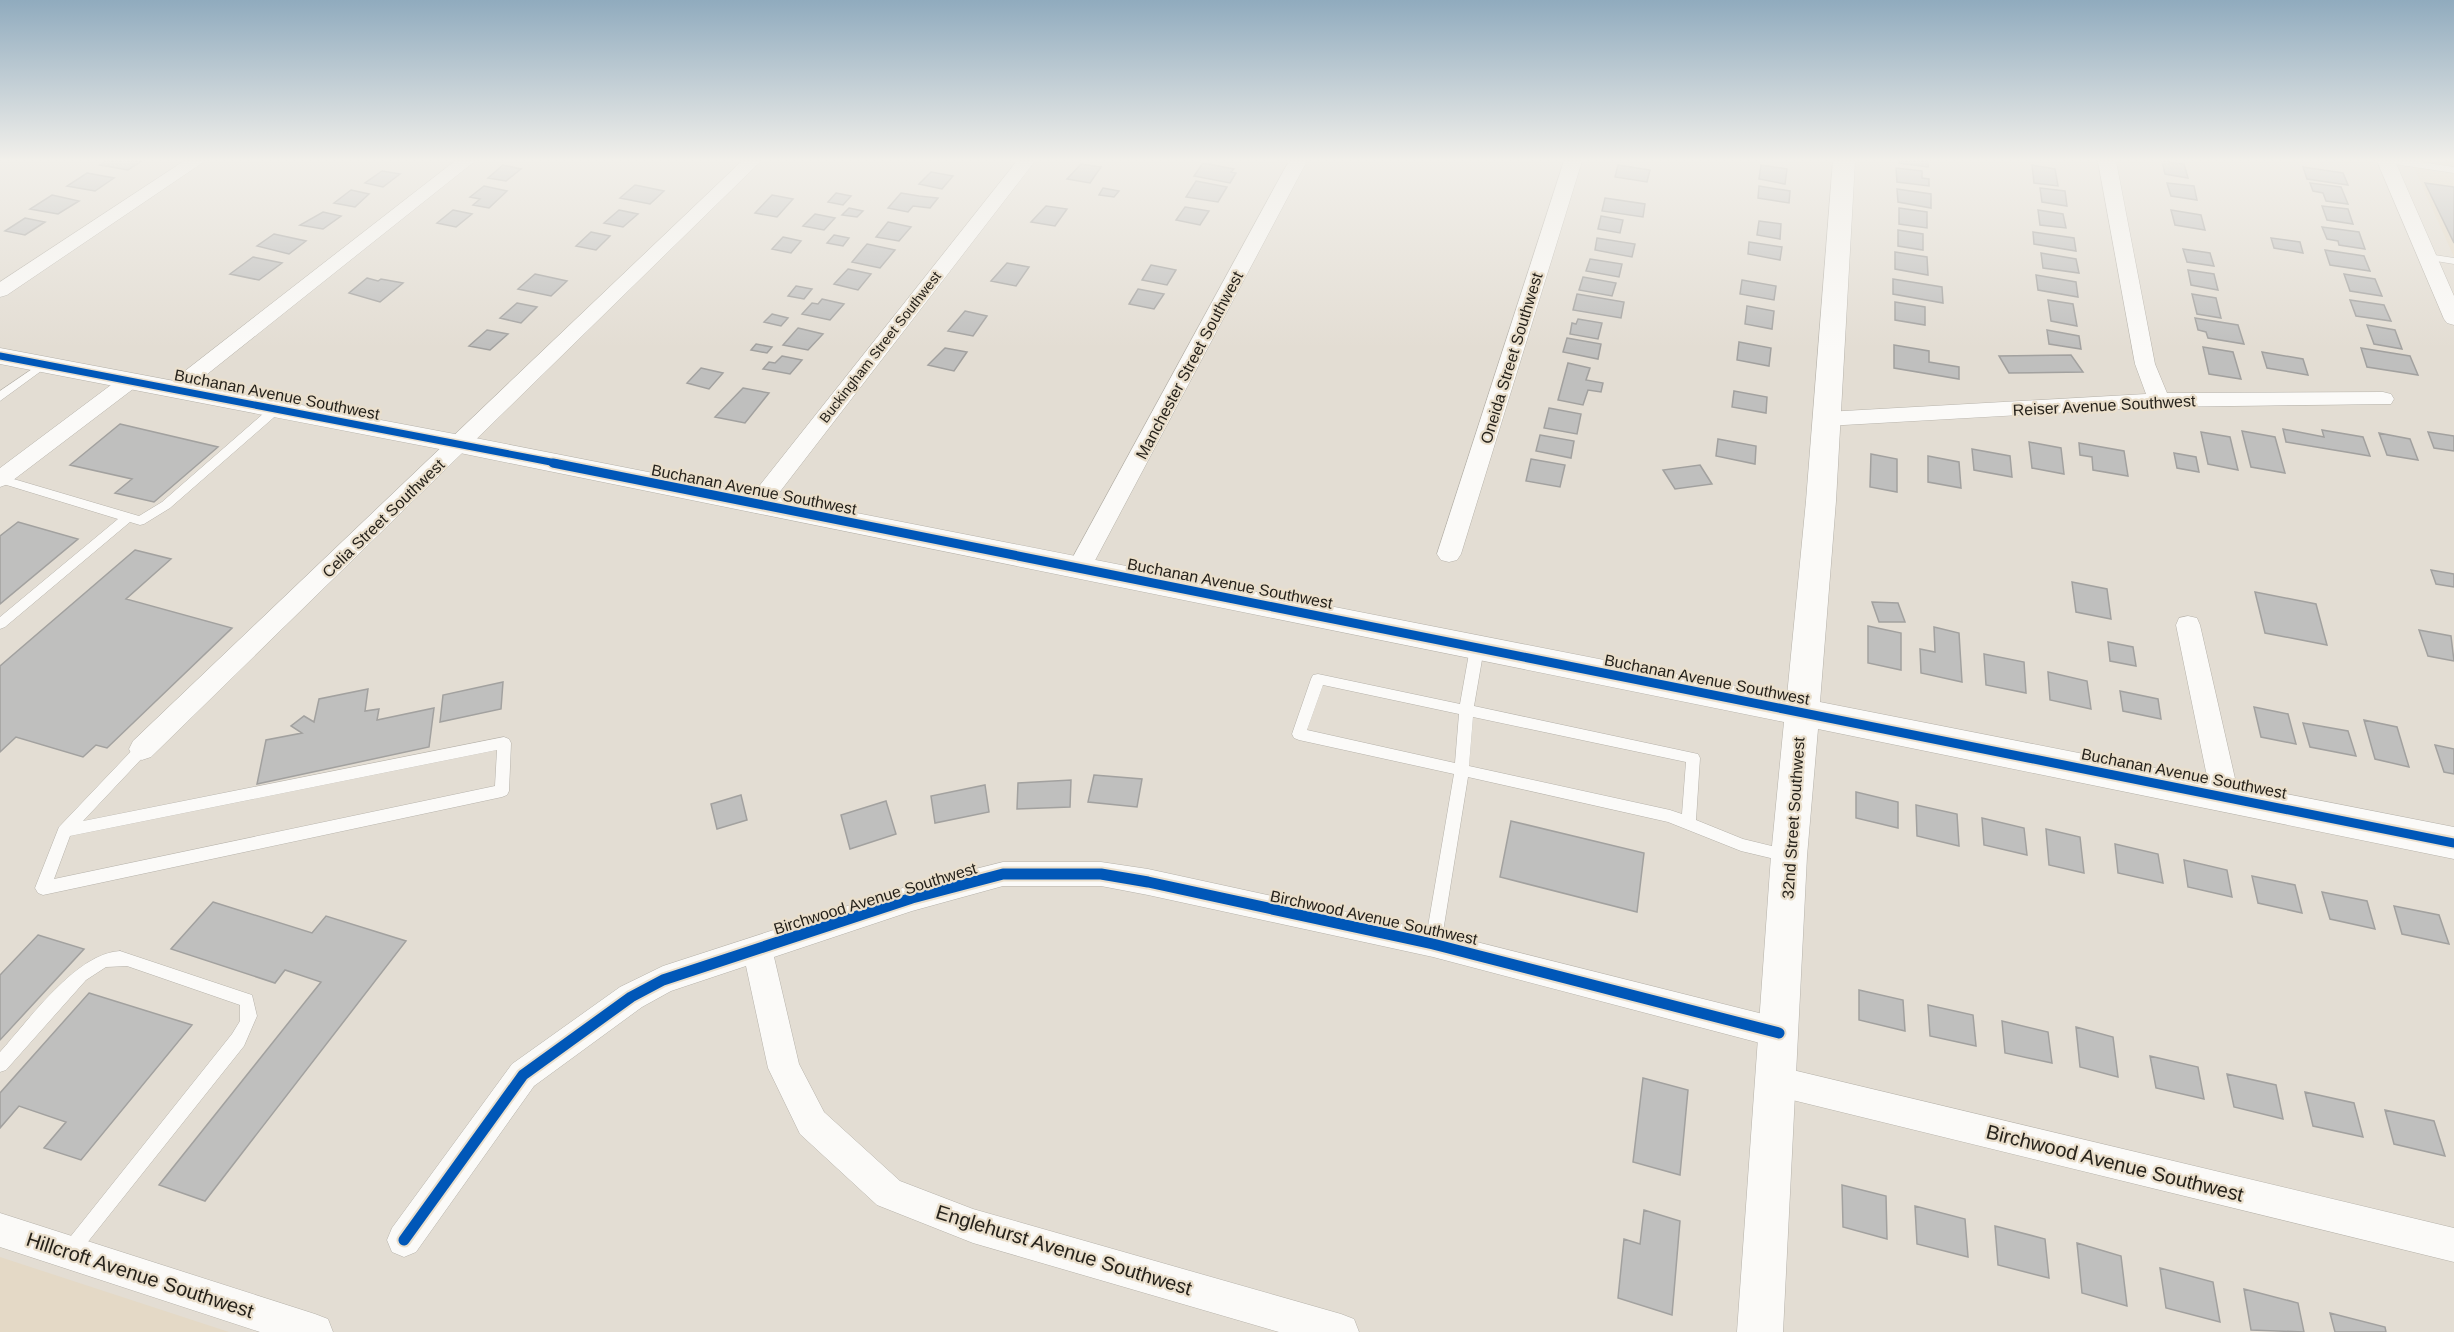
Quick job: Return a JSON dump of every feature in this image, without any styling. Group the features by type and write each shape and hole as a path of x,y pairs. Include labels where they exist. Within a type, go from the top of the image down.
{"street":[{"path":"0,291 102,223"},
{"path":"174,390 387,223"},
{"name":"Celia Street Southwest","path":"142,749 688,223"},
{"name":"Buckingham Street Southwest","path":"757,505 977,223"},
{"name":"Manchester Street Southwest","path":"1079,568 1265,223"},
{"name":"Oneida Street Southwest","path":"1449,554 1553,223"},
{"name":"32nd Street Southwest","path":"1761,1332 1789,856 1800,713 1821,501 1840,223"},
{"path":"2119,223 2145,364 2159,400"},
{"path":"2413,223 2454,319"},
{"name":"Buchanan Avenue Southwest","path":"0,356 460,444 2454,843"},
{"path":"0,479 130,381"},
{"name":"Reiser Avenue Southwest","path":"1826,419 2159,400 2383,399"},
{"path":"2188,625 2225,796"},
{"name":"Birchwood Avenue Southwest","path":"405,1240 523,1075 631,997 663,980 758,951 912,898 1004,874 1101,874 1148,882 1432,944 1779,1033"},
{"name":"Englehurst Avenue Southwest","path":"758,951 775,1037 784,1068 812,1123 890,1193 973,1226 1341,1332"},
{"name":"Birchwood Avenue Southwest","path":"1776,1081 2454,1245"},
{"name":"Hillcroft Avenue Southwest","path":"0,1230 315,1332"}],"lane":[{"path":"2428,256 2454,261"},
{"path":"0,397 44,364"},
{"path":"0,624 134,519 166,505 276,409"},
{"path":"0,479 134,519"},
{"path":"1432,944 1462,770 1467,711 1477,648"},
{"path":"1689,822 1693,758 1318,679 1299,734 1689,822 1742,845 1789,856"},
{"path":"64,831 504,743 502,791 43,888 64,831 142,749"},
{"path":"0,1064 80,975 95,963 113,957 127,959 246,1000 251,1012 247,1026 238,1040 69,1252"}],"shaded area":[{"path":"2439,223 2454,223 2454,257"},
{"path":"0,1257 229,1332 0,1332"}],"building":[{"path":"17,223 43,223 25,235 5,231"},
{"path":"303,223 331,223 323,229 300,225"},
{"path":"438,223 461,223 456,227"},
{"path":"605,223 627,223 623,227"},
{"path":"806,223 830,223 824,230 803,226"},
{"path":"887,223 911,227 899,241 876,237"},
{"path":"1038,223 1057,223 1055,226"},
{"path":"1599,223 1622,223 1620,233 1598,229"},
{"path":"1759,223 1781,224 1780,239 1757,235"},
{"path":"1927,223 1927,228 1899,224"},
{"path":"2040,223 2065,223 2066,228"},
{"path":"2175,223 2203,223 2205,230"},
{"path":"2444,223 2454,223 2454,243"},
{"path":"2322,227 2359,232 2365,249 2339,245 2338,241 2327,239"},
{"path":"1898,230 1923,234 1923,250 1898,246"},
{"path":"591,232 610,236 596,250 576,246"},
{"path":"2033,232 2074,238 2076,251 2034,244"},
{"path":"274,234 306,241 289,254 257,246"},
{"path":"834,235 849,238 843,246 827,243"},
{"path":"783,237 801,241 791,253 772,249"},
{"path":"1597,238 1635,244 1632,257 1595,250"},
{"path":"2271,238 2300,242 2303,253 2274,248"},
{"path":"1749,242 1782,247 1780,260 1748,254"},
{"path":"867,244 895,250 880,268 852,262"},
{"path":"2183,249 2210,253 2214,266 2187,262"},
{"path":"2325,250 2364,256 2370,271 2330,265"},
{"path":"1895,252 1927,257 1928,275 1895,269"},
{"path":"2041,253 2076,259 2079,273 2043,268"},
{"path":"253,257 282,263 259,280 230,274"},
{"path":"1590,259 1622,264 1619,277 1586,271"},
{"path":"1007,263 1029,267 1016,286 991,281"},
{"path":"1151,265 1176,270 1167,285 1142,280"},
{"path":"848,269 871,274 858,290 834,284"},
{"path":"2188,270 2214,274 2218,290 2191,285"},
{"path":"535,274 567,281 551,296 518,289"},
{"path":"2344,274 2375,279 2382,296 2350,291"},
{"path":"2036,275 2076,282 2078,297 2038,290"},
{"path":"1583,277 1616,283 1612,296 1579,290"},
{"path":"367,278 403,283 380,302 349,293"},
{"path":"1893,279 1942,287 1943,303 1893,294"},
{"path":"1742,280 1776,286 1774,300 1740,294"},
{"path":"796,286 812,289 804,299 788,296"},
{"path":"1138,289 1164,294 1154,309 1129,304"},
{"path":"1577,294 1624,302 1621,318 1573,310"},
{"path":"2192,294 2216,298 2221,318 2197,314"},
{"path":"822,299 844,304 830,320 802,314 812,303 818,304"},
{"path":"2048,300 2073,304 2077,326 2051,321"},
{"path":"2350,300 2384,305 2391,321 2356,316"},
{"path":"1895,302 1925,307 1925,325 1895,320"},
{"path":"517,303 537,307 521,323 500,318"},
{"path":"1747,306 1774,311 1772,329 1745,324"},
{"path":"965,311 987,316 973,336 948,331"},
{"path":"772,314 788,318 781,326 764,322"},
{"path":"2195,318 2238,325 2244,344 2208,338 2206,332 2198,330"},
{"path":"1578,319 1602,323 1598,339 1570,334 1572,323 1576,324"},
{"path":"2367,325 2395,330 2402,349 2374,344"},
{"path":"798,328 823,334 808,350 783,345"},
{"path":"487,330 508,334 490,350 469,346"},
{"path":"2047,330 2079,336 2081,349 2049,344"},
{"path":"1567,338 1601,344 1598,359 1563,352"},
{"path":"1739,342 1771,348 1769,366 1737,360"},
{"path":"756,344 772,347 767,353 751,350"},
{"path":"1894,345 1929,351 1929,362 1959,367 1959,379 1894,368"},
{"path":"2203,347 2233,352 2241,379 2209,374"},
{"path":"945,348 967,352 954,371 928,365"},
{"path":"2361,348 2410,356 2418,375 2367,367"},
{"path":"2262,352 2303,359 2308,375 2267,368"},
{"path":"2071,355 2083,372 2009,373 1999,356"},
{"path":"782,356 802,360 790,374 763,369 769,362 775,363"},
{"path":"1568,363 1590,368 1586,380 1603,383 1601,392 1588,390 1583,405 1558,400"},
{"path":"701,368 723,373 709,389 687,383"},
{"path":"743,388 769,393 745,423 715,417"},
{"path":"1734,391 1767,397 1766,413 1732,407"},
{"path":"1549,408 1581,414 1577,434 1544,428"},
{"path":"120,424 218,447 154,502 115,493 132,479 70,465"},
{"path":"2283,429 2324,437 2322,430 2363,437 2370,456 2286,442"},
{"path":"2242,431 2275,437 2285,473 2251,467"},
{"path":"2201,432 2230,437 2238,470 2208,464"},
{"path":"2428,432 2454,436 2454,451 2434,448"},
{"path":"2379,433 2410,439 2418,460 2387,455"},
{"path":"1540,435 1574,441 1571,458 1536,451"},
{"path":"1718,439 1756,446 1755,464 1716,456"},
{"path":"2029,442 2061,448 2064,474 2032,468"},
{"path":"2079,443 2124,451 2128,476 2093,470 2092,457 2080,455"},
{"path":"1972,449 2010,456 2012,477 1974,470"},
{"path":"2174,453 2196,457 2199,472 2177,468"},
{"path":"1871,454 1897,459 1897,492 1870,487"},
{"path":"1928,456 1959,462 1961,488 1928,482"},
{"path":"1531,459 1565,465 1560,487 1526,481"},
{"path":"1700,465 1712,484 1675,489 1663,470"},
{"path":"18,522 78,539 0,604 0,536"},
{"path":"135,550 171,559 126,599 232,628 107,748 96,745 83,757 16,737 0,752 0,666"},
{"path":"2431,570 2454,574 2454,587 2436,584"},
{"path":"2072,582 2107,589 2111,619 2076,612"},
{"path":"2255,592 2316,604 2327,645 2265,633"},
{"path":"1872,602 1898,603 1905,622 1879,622"},
{"path":"1868,626 1901,633 1901,670 1868,663"},
{"path":"1934,627 1959,633 1962,682 1921,673 1920,649 1935,652"},
{"path":"2419,630 2451,636 2454,661 2428,656"},
{"path":"2108,642 2133,647 2136,666 2110,661"},
{"path":"1984,654 2024,662 2026,693 1986,685"},
{"path":"2048,672 2087,681 2091,709 2050,700"},
{"path":"503,682 501,709 440,722 443,695"},
{"path":"368,689 365,711 379,709 377,720 434,708 429,747 257,784 266,740 302,733 291,726 304,716 314,722 319,699"},
{"path":"2120,691 2158,699 2161,719 2123,711"},
{"path":"2254,707 2288,714 2296,744 2261,737"},
{"path":"2364,720 2397,727 2409,767 2375,759"},
{"path":"2303,723 2348,731 2356,756 2310,747"},
{"path":"2435,745 2454,749 2454,774 2444,772"},
{"path":"1094,775 1142,779 1137,807 1088,802"},
{"path":"1071,780 1070,807 1017,809 1018,783"},
{"path":"985,785 989,812 935,823 931,796"},
{"path":"1856,792 1898,802 1898,828 1856,818"},
{"path":"741,795 747,820 717,829 711,804"},
{"path":"886,801 896,834 850,849 841,815"},
{"path":"1916,805 1957,814 1959,846 1917,836"},
{"path":"1982,818 2024,828 2027,855 1984,845"},
{"path":"1511,821 1644,853 1637,912 1500,877"},
{"path":"2046,829 2080,837 2084,873 2049,865"},
{"path":"2115,844 2158,854 2163,883 2118,873"},
{"path":"2184,860 2227,870 2232,897 2188,887"},
{"path":"2252,876 2295,885 2302,913 2258,903"},
{"path":"2322,892 2367,901 2375,929 2330,919"},
{"path":"213,902 312,933 326,916 406,941 205,1201 159,1185 321,982 285,970 275,983 171,949"},
{"path":"2394,906 2439,915 2449,944 2402,934"},
{"path":"38,935 84,949 0,1040 0,975"},
{"path":"1859,990 1903,1000 1905,1031 1859,1020"},
{"path":"89,993 192,1025 81,1160 44,1148 66,1122 19,1106 0,1128 0,1093"},
{"path":"1928,1005 1973,1015 1976,1046 1930,1036"},
{"path":"2002,1021 2048,1032 2052,1063 2005,1053"},
{"path":"2076,1027 2113,1037 2118,1077 2080,1067"},
{"path":"2150,1056 2198,1067 2204,1099 2156,1088"},
{"path":"2227,1074 2276,1085 2283,1119 2234,1107"},
{"path":"1643,1078 1688,1090 1680,1175 1633,1162"},
{"path":"2305,1092 2354,1103 2363,1137 2313,1126"},
{"path":"2385,1110 2434,1121 2445,1156 2394,1144"},
{"path":"1842,1185 1886,1196 1887,1239 1843,1227"},
{"path":"1915,1206 1965,1219 1968,1257 1917,1244"},
{"path":"1644,1210 1680,1221 1672,1315 1618,1298 1624,1239 1640,1244"},
{"path":"1995,1226 2045,1239 2049,1278 1998,1265"},
{"path":"2077,1243 2121,1256 2127,1306 2082,1293"},
{"path":"2160,1268 2213,1282 2220,1322 2166,1308"},
{"path":"2244,1289 2298,1303 2304,1332 2251,1330"},
{"path":"2330,1313 2385,1327 2386,1332 2335,1332"}],"cycle path":[{"path":"0,356 460,444 2454,843"},
{"path":"404,1240 523,1075 631,997 663,980 912,898 1003,874 1101,874 1148,882 1433,944 1779,1033"}]}
